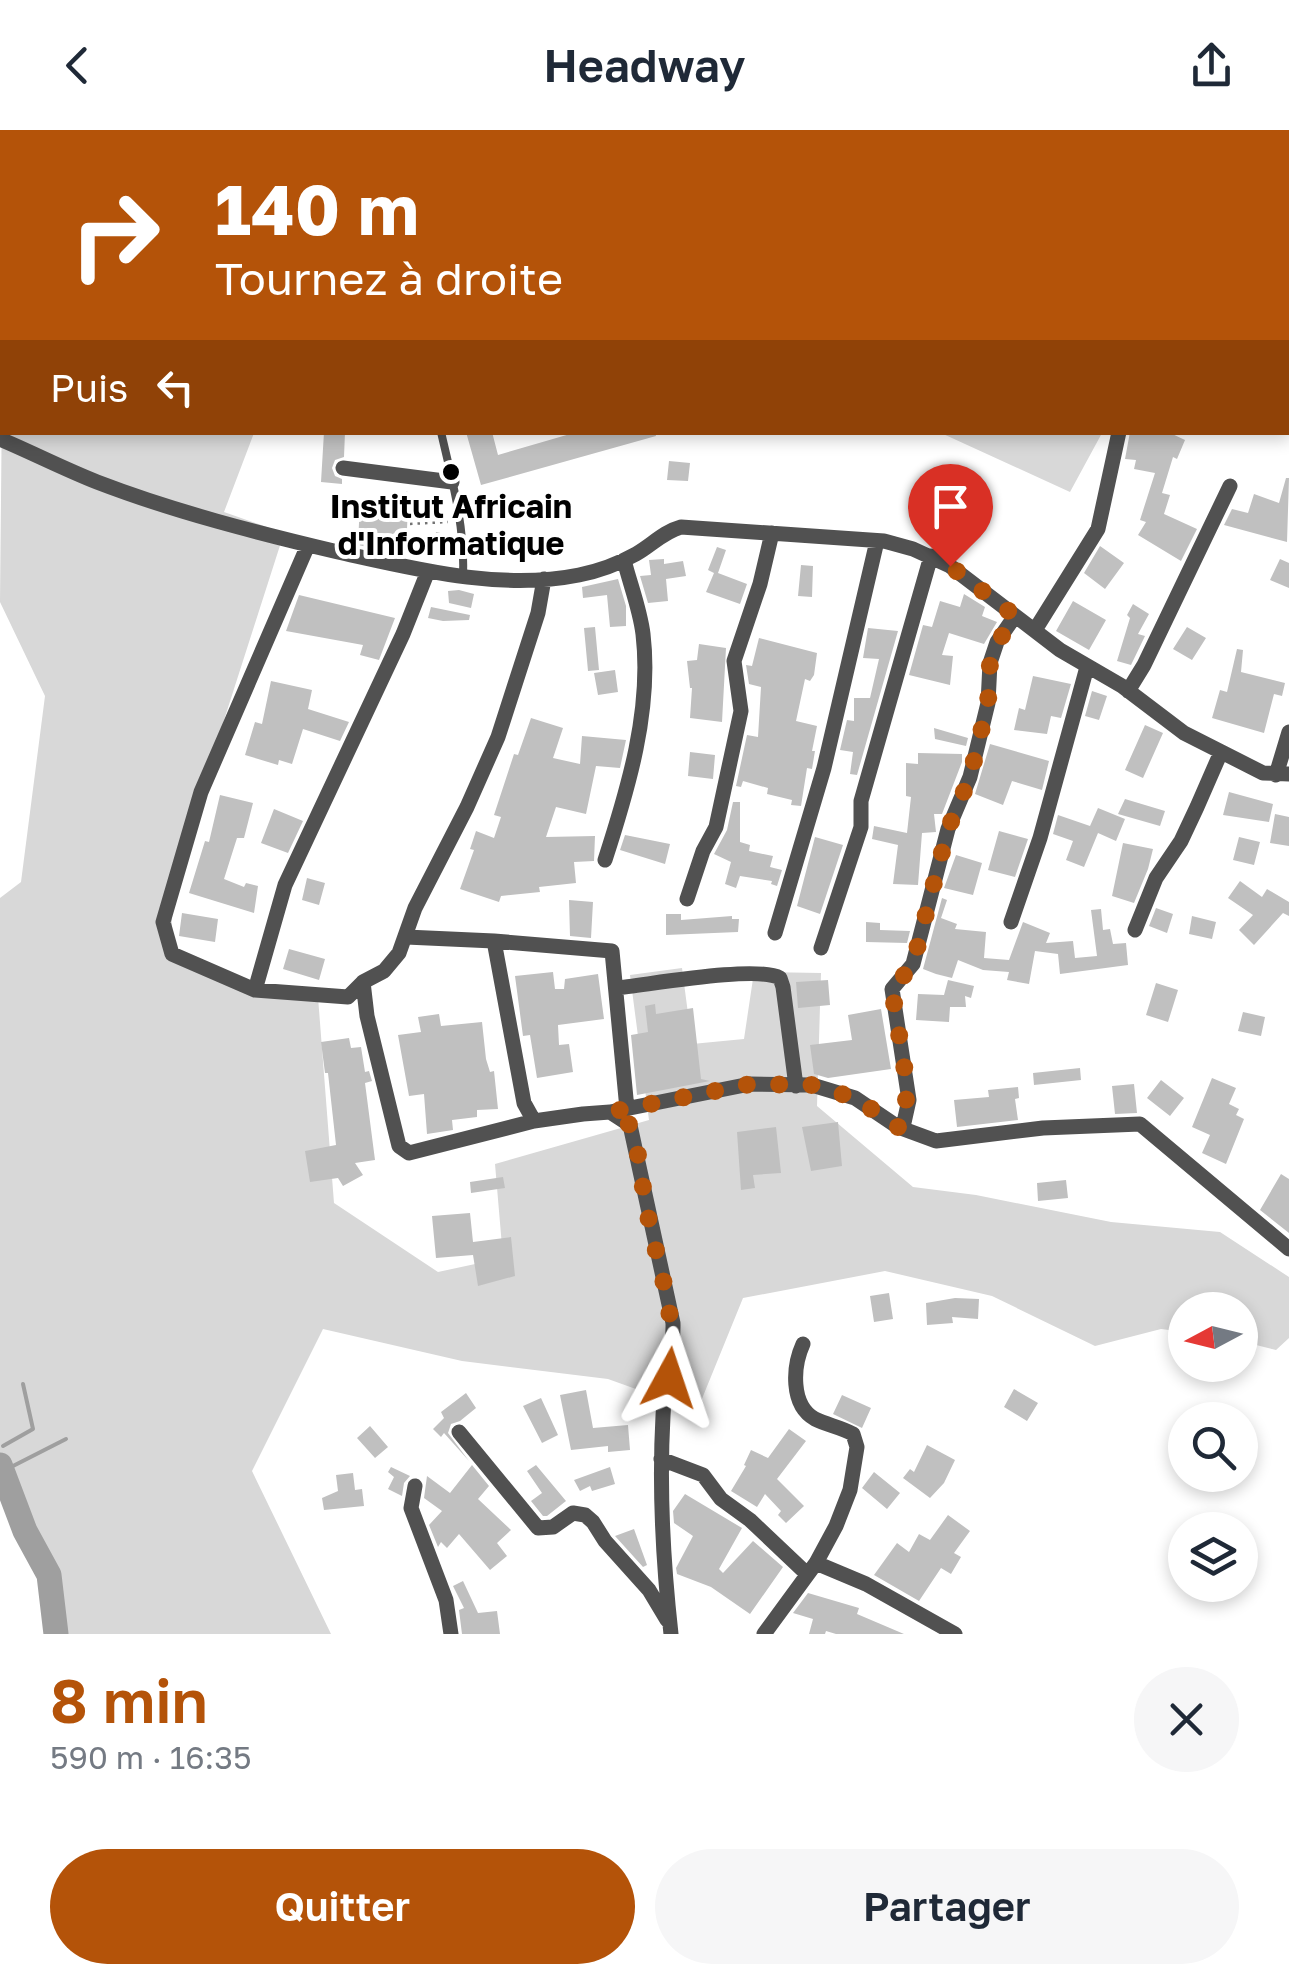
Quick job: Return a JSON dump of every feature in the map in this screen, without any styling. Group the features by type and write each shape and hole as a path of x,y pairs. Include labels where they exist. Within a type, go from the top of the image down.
{"street":[{"path":"1035,630 1098,530 1118,435"},
{"path":"0,439 98,482 308,546 428,571 544,579 580,574 624,560 671,530 682,528 903,546 950,566 1176,728 1263,773 1282,774 1289,732"},
{"path":"343,468 452,482"},
{"path":"1128,691 1230,486"},
{"path":"688,899 703,851 716,827 740,711 734,661 760,584 772,533"},
{"path":"775,933 824,768 877,541"},
{"path":"308,546 201,792 163,922 172,954 256,990 348,997 363,982 384,971 398,953 415,908 498,736 538,613 544,579"},
{"path":"822,948 861,827 862,801 931,556"},
{"path":"606,860 634,757 645,678 642,628 624,560"},
{"path":"256,990 285,886 403,634 428,571"},
{"path":"903,1127 908,1100 892,990 913,964 948,829 970,777 988,703 990,663 1015,616"},
{"path":"1011,922 1040,838 1088,667"},
{"path":"1134,930 1156,878 1198,807 1221,752"},
{"path":"406,938 612,951 619,1111 634,1132 646,1206 673,1323 674,1350 663,1410 661,1459 671,1630"},
{"path":"494,941 524,1103 534,1122"},
{"path":"616,988 773,974 780,978 796,1086"},
{"path":"363,982 367,1016 399,1146 409,1153 534,1122 619,1111 750,1084 812,1085 855,1098 898,1127 936,1141 1043,1128 1140,1124 1289,1250"},
{"path":"764,1634 812,1568 843,1511 857,1447 853,1434 811,1416 798,1396 797,1361 803,1344"},
{"path":"459,1432 538,1528 553,1527 573,1513 585,1515 593,1522 649,1590 671,1630"},
{"path":"661,1459 703,1476 721,1499 812,1568 866,1584 937,1630 955,1634"},
{"path":"415,1486 411,1508 446,1600 452,1634"}],"lane":[{"path":"443,435 461,522 462,575"}],"path":[{"path":"410,524 461,522"}],"shaded area":[{"path":"2,435 253,435 224,512 284,533 174,876 170,961 318,997 334,1203 438,1272 503,1258 495,1164 649,1120 630,975 682,968 692,1044 744,1039 754,972 821,973 817,1106 913,1187 976,1195 1111,1222 1220,1232 1289,1277 1289,1338 1276,1350 1258,1346 1258,1292 1168,1292 1168,1330 1095,1346 992,1296 885,1271 743,1298 697,1411 608,1379 462,1361 323,1329 252,1471 331,1634 56,1634 49,1575 25,1531 0,1465 0,898 21,882 45,696 0,602"},
{"path":"945,435 1101,435 1070,492"}],"building":[{"path":"324,435 345,435 344,457 335,460 332,468 342,484 321,482"},
{"path":"467,435 493,435 498,455 567,435 656,435 656,436 481,485"},
{"path":"1129,435 1174,435 1185,440 1177,459 1173,457 1162,493 1170,495 1164,514 1197,529 1181,561 1138,535 1146,522 1140,520 1155,473 1134,469 1136,460 1125,459"},
{"path":"669,461 690,463 688,481 667,480"},
{"path":"1286,478 1287,542 1224,525 1232,509 1248,513 1254,494 1279,503"},
{"path":"360,501 408,504 406,555 358,545"},
{"path":"436,532 454,536 451,554 433,552"},
{"path":"1100,546 1124,563 1105,589 1084,573"},
{"path":"717,547 726,550 718,573 747,584 740,604 706,592 714,573 708,570"},
{"path":"664,559 664,564 683,561 686,576 666,579 668,601 648,603 640,576 651,575 649,560"},
{"path":"1280,559 1289,563 1289,588 1270,580"},
{"path":"801,565 813,566 812,597 798,596"},
{"path":"618,579 626,606 626,626 610,627 607,595 583,598 582,587"},
{"path":"448,591 474,594 471,608 449,603"},
{"path":"964,594 985,607 982,616 997,622 984,644 949,633 942,655 953,656 950,685 909,675 923,625 932,627 940,601 960,607"},
{"path":"299,595 395,618 379,660 360,655 363,645 286,631"},
{"path":"1073,601 1106,620 1089,650 1056,631"},
{"path":"1133,604 1149,614 1138,634 1145,636 1131,665 1117,661"},
{"path":"431,607 470,615 469,620 428,618"},
{"path":"595,627 599,670 588,671 584,628"},
{"path":"1187,627 1206,638 1192,660 1173,649"},
{"path":"868,628 898,631 857,775 850,774 853,752 840,750 847,720 854,721 854,698 870,698 879,659 863,658"},
{"path":"759,638 817,653 814,675 810,681 805,679 796,721 817,726 812,769 807,768 801,806 767,794 768,788 743,781 741,787 736,786 747,735 758,737 761,687 749,684 746,665 752,666"},
{"path":"699,644 726,648 722,722 690,718 692,688 687,661 697,660"},
{"path":"1237,649 1243,650 1241,672 1285,683 1282,696 1274,694 1264,733 1212,718 1220,690 1227,692"},
{"path":"615,670 618,692 598,695 594,673"},
{"path":"1033,676 1071,684 1061,718 1051,716 1047,734 1014,730 1019,708 1025,710"},
{"path":"271,681 312,690 308,709 349,722 340,741 303,729 292,764 279,760 278,765 245,755 255,722 262,724"},
{"path":"1092,691 1107,696 1099,720 1085,716"},
{"path":"531,718 563,728 553,758 580,764 582,736 626,740 620,768 596,766 586,814 556,807 546,837 595,836 594,861 574,862 576,883 501,896 499,902 460,889 474,850 470,849 476,831 494,838 501,817 494,815 514,754 518,755"},
{"path":"1145,725 1163,733 1143,778 1125,770"},
{"path":"934,728 968,738 966,746 935,739"},
{"path":"990,744 1049,761 1042,790 1012,781 1003,805 975,794"},
{"path":"690,752 715,755 713,779 688,776"},
{"path":"918,753 962,754 962,762 942,814 934,814 936,832 922,833 918,885 893,884 898,845 872,839 874,826 907,833 911,797 906,796 906,763 918,764"},
{"path":"1229,792 1273,804 1269,822 1223,815"},
{"path":"220,795 253,803 244,838 237,838 224,879 244,887 246,883 258,886 254,913 189,893 205,841 209,842"},
{"path":"1125,799 1165,811 1160,826 1118,814"},
{"path":"733,802 740,802 740,842 750,845 749,851 773,856 770,867 782,870 777,886 772,881 740,876 736,888 725,884 731,862 714,854 727,830"},
{"path":"1098,808 1125,819 1116,841 1098,833 1084,867 1066,860 1073,841 1053,834 1058,815 1090,826"},
{"path":"274,809 303,821 288,853 261,843"},
{"path":"1275,814 1289,817 1289,846 1270,843"},
{"path":"999,831 1028,839 1015,877 988,870"},
{"path":"625,835 670,844 665,864 620,850"},
{"path":"815,837 843,845 820,914 797,906"},
{"path":"1239,837 1260,842 1254,865 1233,860"},
{"path":"1123,843 1153,849 1134,903 1112,896"},
{"path":"956,855 982,863 973,895 944,888"},
{"path":"307,878 325,883 319,905 302,900"},
{"path":"1240,881 1262,897 1267,889 1289,902 1289,916 1283,913 1254,945 1239,930 1253,915 1228,898"},
{"path":"942,898 947,900 941,918 957,924 955,929 986,932 984,958 1009,960 1023,922 1050,933 1046,943 1073,941 1075,958 1097,956 1091,910 1101,909 1103,930 1110,929 1113,944 1126,943 1128,965 1060,974 1058,954 1035,951 1029,984 1007,980 1009,972 983,970 958,960 952,978 936,974 923,969"},
{"path":"569,900 593,902 591,938 570,936"},
{"path":"1156,908 1173,914 1167,933 1149,926"},
{"path":"182,913 218,919 215,942 179,936"},
{"path":"666,914 681,914 681,920 732,916 739,919 738,932 666,935"},
{"path":"1192,916 1216,922 1212,939 1189,934"},
{"path":"866,922 880,923 880,930 910,931 907,943 866,942"},
{"path":"289,949 325,959 319,980 283,969"},
{"path":"553,972 555,989 564,989 565,979 598,974 604,1019 558,1025 559,1045 569,1044 573,1072 537,1078 530,1035 523,1036 515,976"},
{"path":"828,980 830,1005 798,1008 796,982"},
{"path":"948,980 974,986 971,998 965,996 966,1007 950,1007 949,1022 916,1020 918,994 944,995"},
{"path":"1156,983 1178,990 1168,1022 1146,1015"},
{"path":"655,1004 656,1014 693,1008 701,1079 710,1081 637,1095 631,1035 648,1032 645,1006"},
{"path":"881,1009 891,1069 828,1078 814,1074 810,1045 852,1040 848,1015"},
{"path":"1243,1012 1265,1017 1261,1036 1238,1031"},
{"path":"439,1014 441,1026 482,1022 498,1109 477,1110 477,1117 452,1120 453,1130 427,1134 424,1094 409,1096 398,1035 421,1032 418,1017"},
{"path":"349,1038 351,1048 361,1047 365,1072 369,1071 372,1081 365,1083 375,1160 355,1163 363,1175 343,1186 338,1178 310,1182 305,1151 336,1145 321,1042"},
{"path":"1080,1068 1081,1080 1034,1085 1033,1073"},
{"path":"1212,1078 1236,1088 1229,1104 1239,1109 1236,1115 1244,1119 1226,1164 1202,1153 1210,1135 1192,1127"},
{"path":"1161,1080 1184,1098 1170,1116 1147,1098"},
{"path":"1134,1084 1137,1113 1115,1114 1112,1086"},
{"path":"1018,1087 1018,1120 957,1127 954,1100 989,1097 988,1090"},
{"path":"838,1122 842,1166 811,1171 802,1127"},
{"path":"776,1127 781,1173 753,1175 755,1188 741,1190 737,1132"},
{"path":"1281,1174 1289,1179 1289,1233 1260,1210"},
{"path":"503,1177 505,1188 471,1193 470,1182"},
{"path":"1066,1180 1068,1198 1038,1201 1037,1183"},
{"path":"470,1213 473,1242 511,1237 515,1276 478,1286 473,1255 436,1258 432,1216"},
{"path":"889,1293 893,1319 874,1322 870,1296"},
{"path":"979,1299 978,1319 952,1317 953,1323 927,1325 926,1303"},
{"path":"1014,1389 1038,1403 1027,1421 1004,1407"},
{"path":"586,1390 593,1428 628,1425 630,1450 608,1452 608,1446 571,1450 560,1395"},
{"path":"466,1393 476,1408 451,1424 448,1433 469,1461 444,1433 441,1437 433,1429 444,1418 441,1412"},
{"path":"842,1395 871,1408 862,1428 833,1414"},
{"path":"541,1398 558,1435 542,1443 523,1406"},
{"path":"370,1426 388,1447 375,1458 357,1438"},
{"path":"789,1429 806,1441 777,1479 804,1506 786,1523 765,1494 757,1507 731,1491 751,1450 768,1458"},
{"path":"927,1445 955,1460 944,1483 930,1498 903,1478 910,1469 914,1472"},
{"path":"472,1465 489,1486 478,1499 511,1530 497,1543 507,1556 490,1570 459,1534 447,1548 441,1542 438,1547 429,1525 442,1511 424,1498 427,1476 450,1493"},
{"path":"536,1465 566,1501 547,1516 531,1501 542,1493 527,1471"},
{"path":"391,1467 410,1476 402,1496 388,1489 394,1477 388,1472"},
{"path":"610,1467 615,1484 580,1491 574,1480"},
{"path":"874,1472 900,1493 887,1509 862,1488"},
{"path":"353,1473 355,1490 362,1489 364,1506 324,1510 322,1498 338,1491 336,1475"},
{"path":"685,1494 742,1528 719,1569 723,1573 753,1541 783,1567 750,1614 711,1587 677,1574 676,1568 693,1536 674,1523 673,1511"},
{"path":"948,1515 970,1531 954,1553 961,1557 951,1574 941,1568 919,1601 874,1575 897,1543 909,1552 919,1534 930,1540"},
{"path":"634,1529 647,1565 643,1567 615,1536"},
{"path":"463,1581 478,1613 497,1611 500,1634 462,1634 459,1610 464,1608 453,1586"},
{"path":"808,1593 859,1608 857,1614 904,1634 809,1634 813,1619 793,1613"}],"waterway":[{"path":"3,1446 33,1429 23,1384"},
{"path":"13,1466 66,1439"},
{"path":"0,1465 25,1531 49,1575 56,1634"}],"place":[{"name":"Institut Africain d'Informatique","path":"451,472"}],"route":[{"path":"669,1378 673,1323 646,1206 634,1132 622,1118 610,1112 734,1086 812,1085 855,1098 898,1127 906,1123 906,1078 892,990 913,964 948,829 970,777 988,703 990,663 1015,616 950,566"}]}
